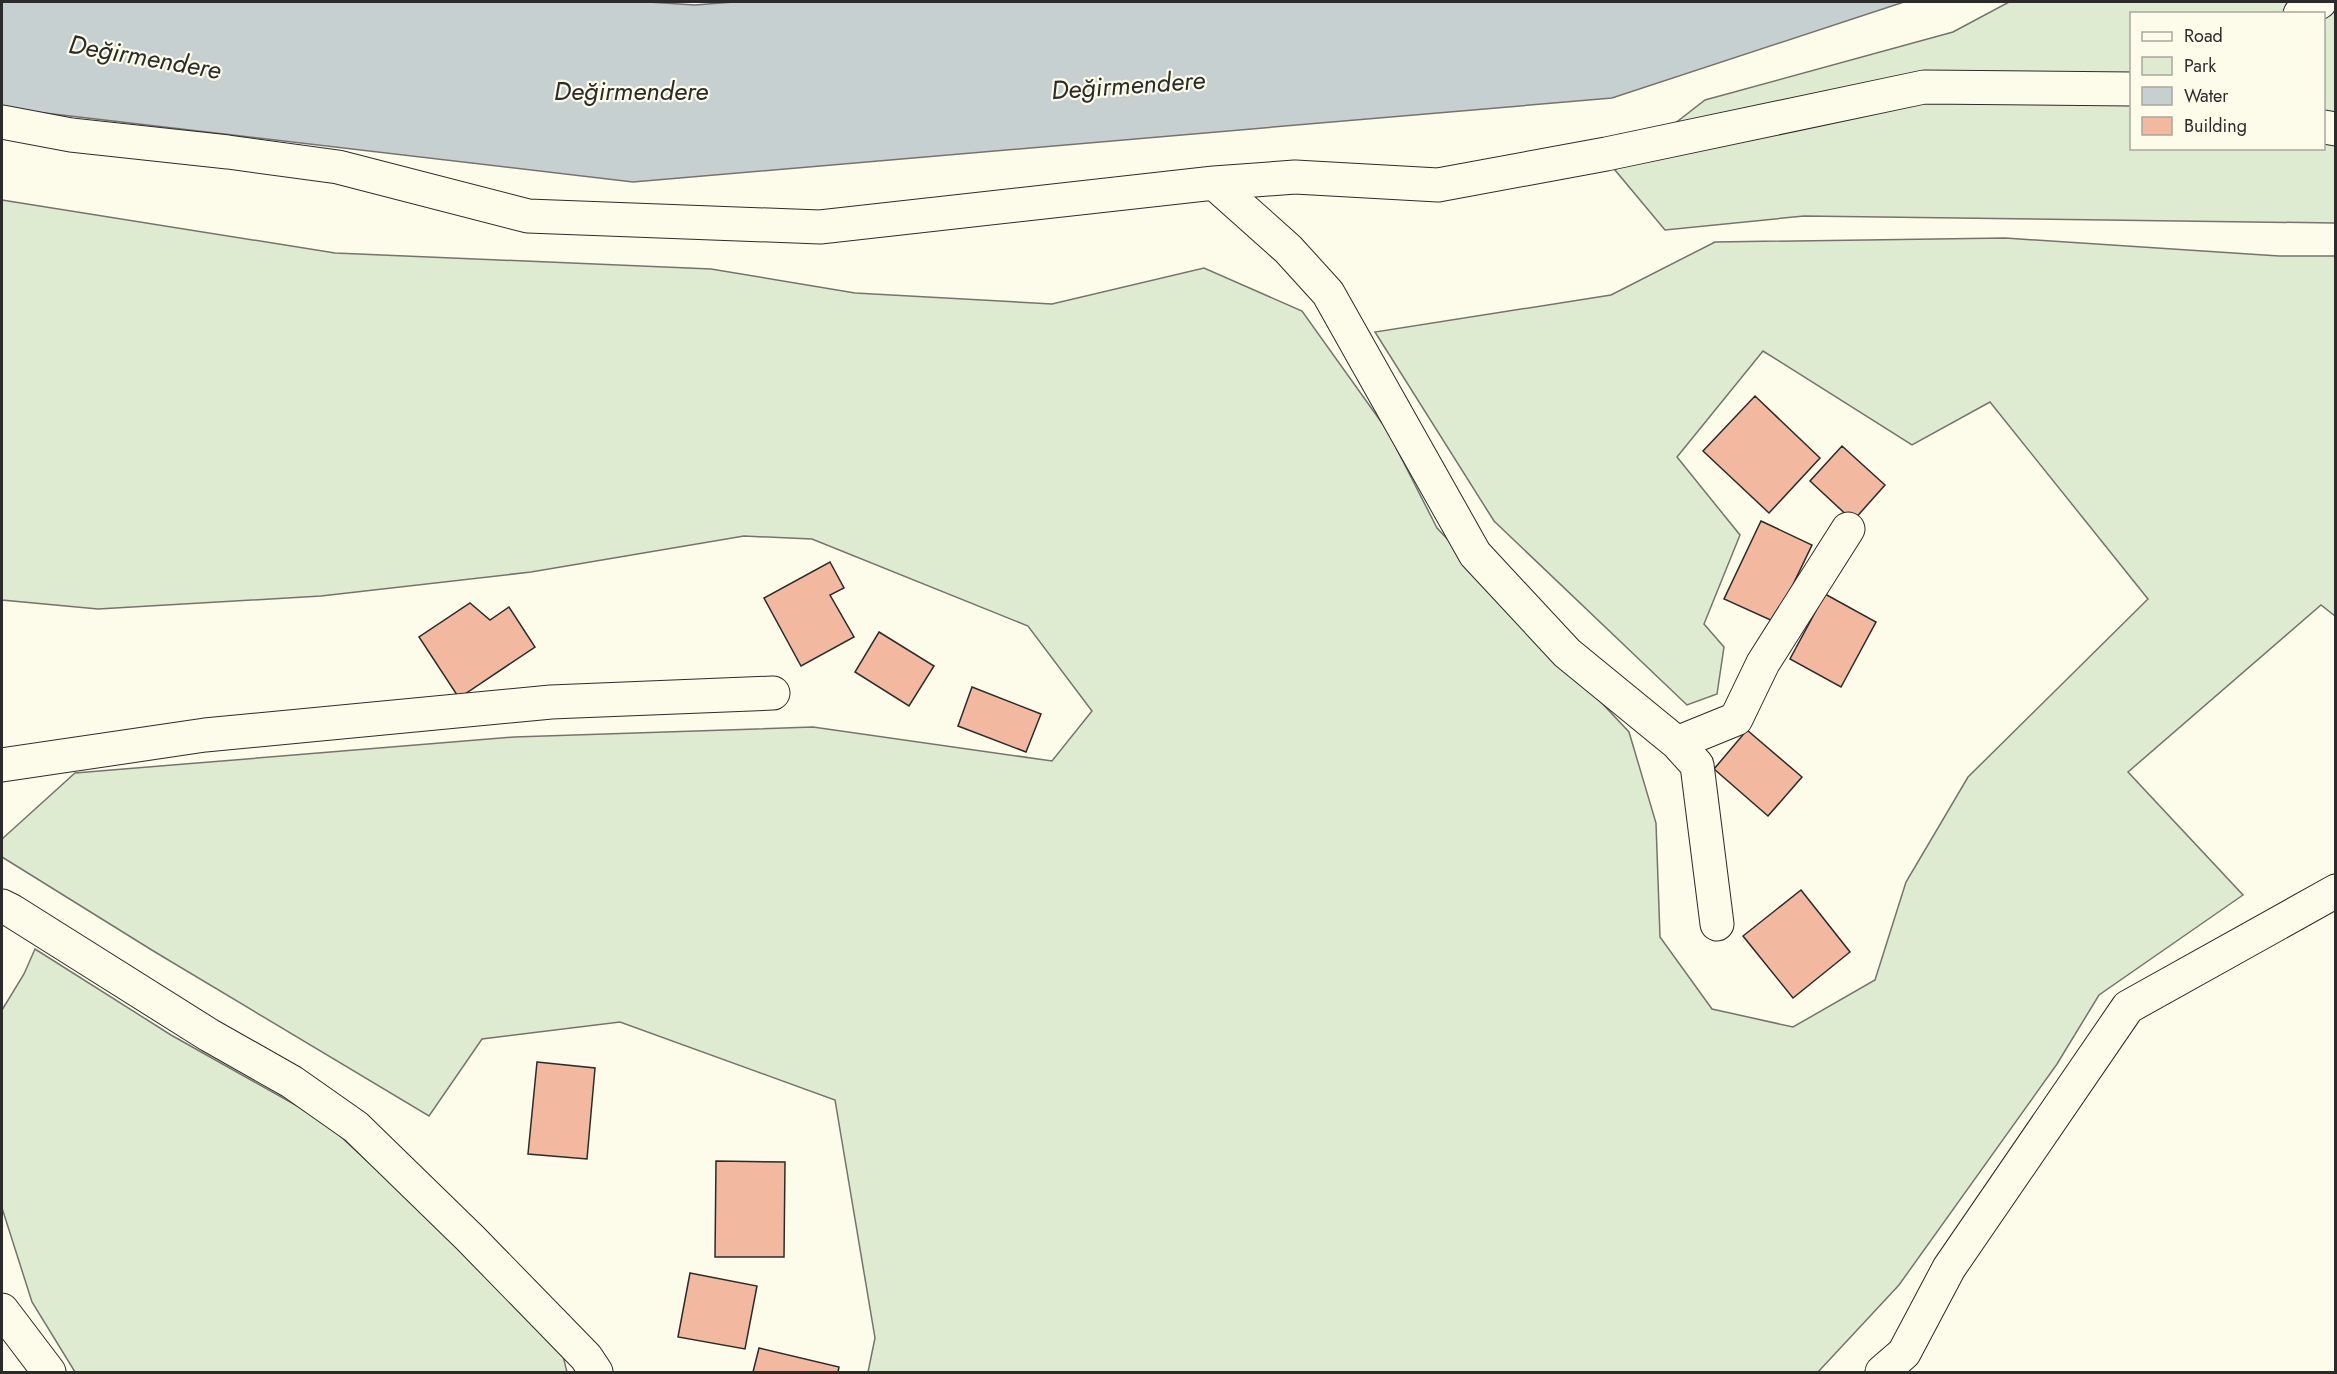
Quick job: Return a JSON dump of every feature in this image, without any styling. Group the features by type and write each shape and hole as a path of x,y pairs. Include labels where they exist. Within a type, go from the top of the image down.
{"street":[{"path":"2303,12 2320,2"},
{"path":"2,122 71,135 228,152 338,167 528,216 820,227 1214,183 1295,177 1438,185 1606,154 1924,87 2130,89"},
{"path":"1214,183 1288,249 1328,293 1475,554 1568,653 1677,743 1697,765 1717,924"},
{"path":"1677,743 1736,719 1763,663 1848,529"},
{"path":"2,765 205,735 550,702 773,693"},
{"path":"1882,1372 1904,1353 1949,1268 2128,1007 2336,891"},
{"path":"2,906 12,910 209,1035 292,1082 356,1127 470,1238 586,1357 596,1372"},
{"path":"2,1310 49,1372"}],"green space":[{"path":"2009,2 2335,2 2335,223 1804,216 1665,230 1615,170 1705,100 1953,32"},
{"path":"2,200 335,253 711,269 855,293 1052,304 1204,268 1302,311 1387,430 1437,528 1629,732 1656,823 1660,937 1712,1009 1793,1027 1875,980 1906,882 1968,777 2148,599 1990,402 1912,445 1763,351 1677,457 1740,535 1704,624 1724,647 1717,694 1687,705 1494,521 1375,332 1611,295 1715,242 2005,238 2279,256 2335,256 2335,616 2321,605 2128,772 2243,895 2099,995 2057,1064 1899,1285 1818,1372 868,1372 875,1338 835,1100 620,1022 482,1039 429,1116 155,952 2,857 2,839 75,773 514,737 813,727 1052,761 1092,711 1028,626 812,539 744,536 531,572 321,596 98,609 2,600"},
{"path":"35,949 171,1035 324,1121 494,1279 562,1352 567,1372 75,1372 32,1302 2,1208 2,1010 24,974"}],"water":[{"name":"Değirmendere","path":"2,2 648,2 695,5 734,2 1904,2 1612,98 633,182 2,108"}],"building":[{"path":"1755,396 1820,458 1769,513 1703,451"},
{"path":"1842,446 1885,485 1853,521 1810,481"},
{"path":"1761,521 1812,545 1775,622 1724,599"},
{"path":"830,562 844,588 830,595 854,637 801,666 764,598"},
{"path":"1825,594 1876,622 1841,687 1790,659"},
{"path":"470,603 490,620 509,607 535,647 459,698 419,637"},
{"path":"879,632 934,666 909,706 855,672"},
{"path":"972,687 1041,714 1026,752 958,726"},
{"path":"1747,730 1802,777 1768,816 1714,769"},
{"path":"1801,890 1850,952 1793,998 1743,936"},
{"path":"537,1062 595,1068 587,1159 528,1154"},
{"path":"716,1161 785,1162 784,1257 715,1257"},
{"path":"690,1273 757,1286 745,1349 678,1337"},
{"path":"759,1348 839,1367 838,1372 753,1372"}]}
